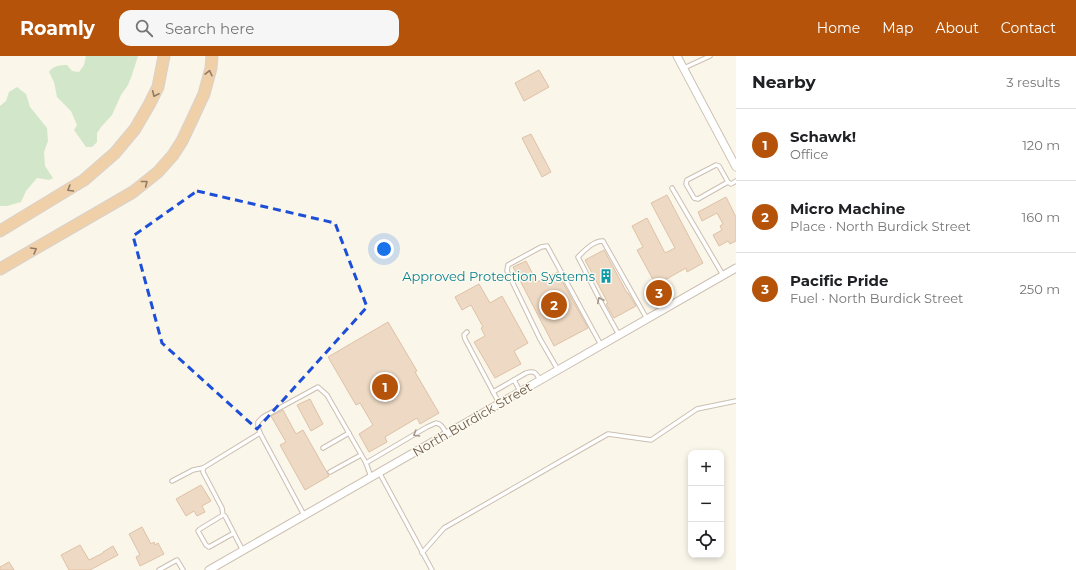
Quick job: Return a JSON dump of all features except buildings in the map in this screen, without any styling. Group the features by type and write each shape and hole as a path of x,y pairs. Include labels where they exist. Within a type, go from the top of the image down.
{"highway":[{"path":"0,231 84,180 116,153 135,129 158,87 164,56"},
{"path":"0,269 133,192 158,172 173,155 195,115 204,94 211,68 212,56"}],"street":[{"path":"677,56 736,167"},
{"name":"North Burdick Street","path":"209,570 736,268"}],"lane":[{"path":"684,68 701,58 710,56"},
{"path":"728,182 719,166 716,165 687,180 686,184 694,198 698,199 728,182 731,184 736,181"},
{"path":"672,188 723,275"},
{"path":"619,335 578,257 586,248 598,241 603,241 647,319"},
{"path":"558,370 540,339 507,271 508,265 541,247 547,246 601,345"},
{"path":"467,332 464,335 465,339 499,403"},
{"path":"493,392 532,371 536,373 540,380"},
{"path":"514,380 520,391"},
{"path":"304,515 260,432 258,422 263,417 318,387 327,395 366,463 371,477"},
{"path":"422,553 444,528 608,434 651,440 697,409 736,401"},
{"path":"366,463 436,423 442,426 446,433"},
{"path":"172,481 193,470 203,468 260,432"},
{"path":"323,448 349,433"},
{"path":"330,472 361,455"},
{"path":"203,468 203,472 243,551"},
{"path":"379,472 432,570"},
{"path":"224,515 198,531 209,548 234,533"},
{"path":"159,570 177,560 183,570"}],"highlighted area":[{"path":"197,191 335,223 367,307 257,429 162,343 133,236"}],"green space":[{"path":"86,56 138,56 128,85 121,95 112,115 97,133 97,142 92,147 86,147 74,130 77,125 71,111 57,97 54,82 49,72 56,66 67,65 72,71 79,72 84,65"},
{"path":"17,87 26,94 30,107 47,128 48,141 44,152 45,166 53,178 49,180 37,178 26,191 21,202 7,206 0,206 0,106 6,101 9,92"}],"place":[{"name":"Approved Protection Systems","path":"606,276"},
{"name":"Pacific Pride","path":"659,293"},
{"name":"Micro Machine","path":"554,305"},
{"name":"Schawk!","path":"385,387"}]}
